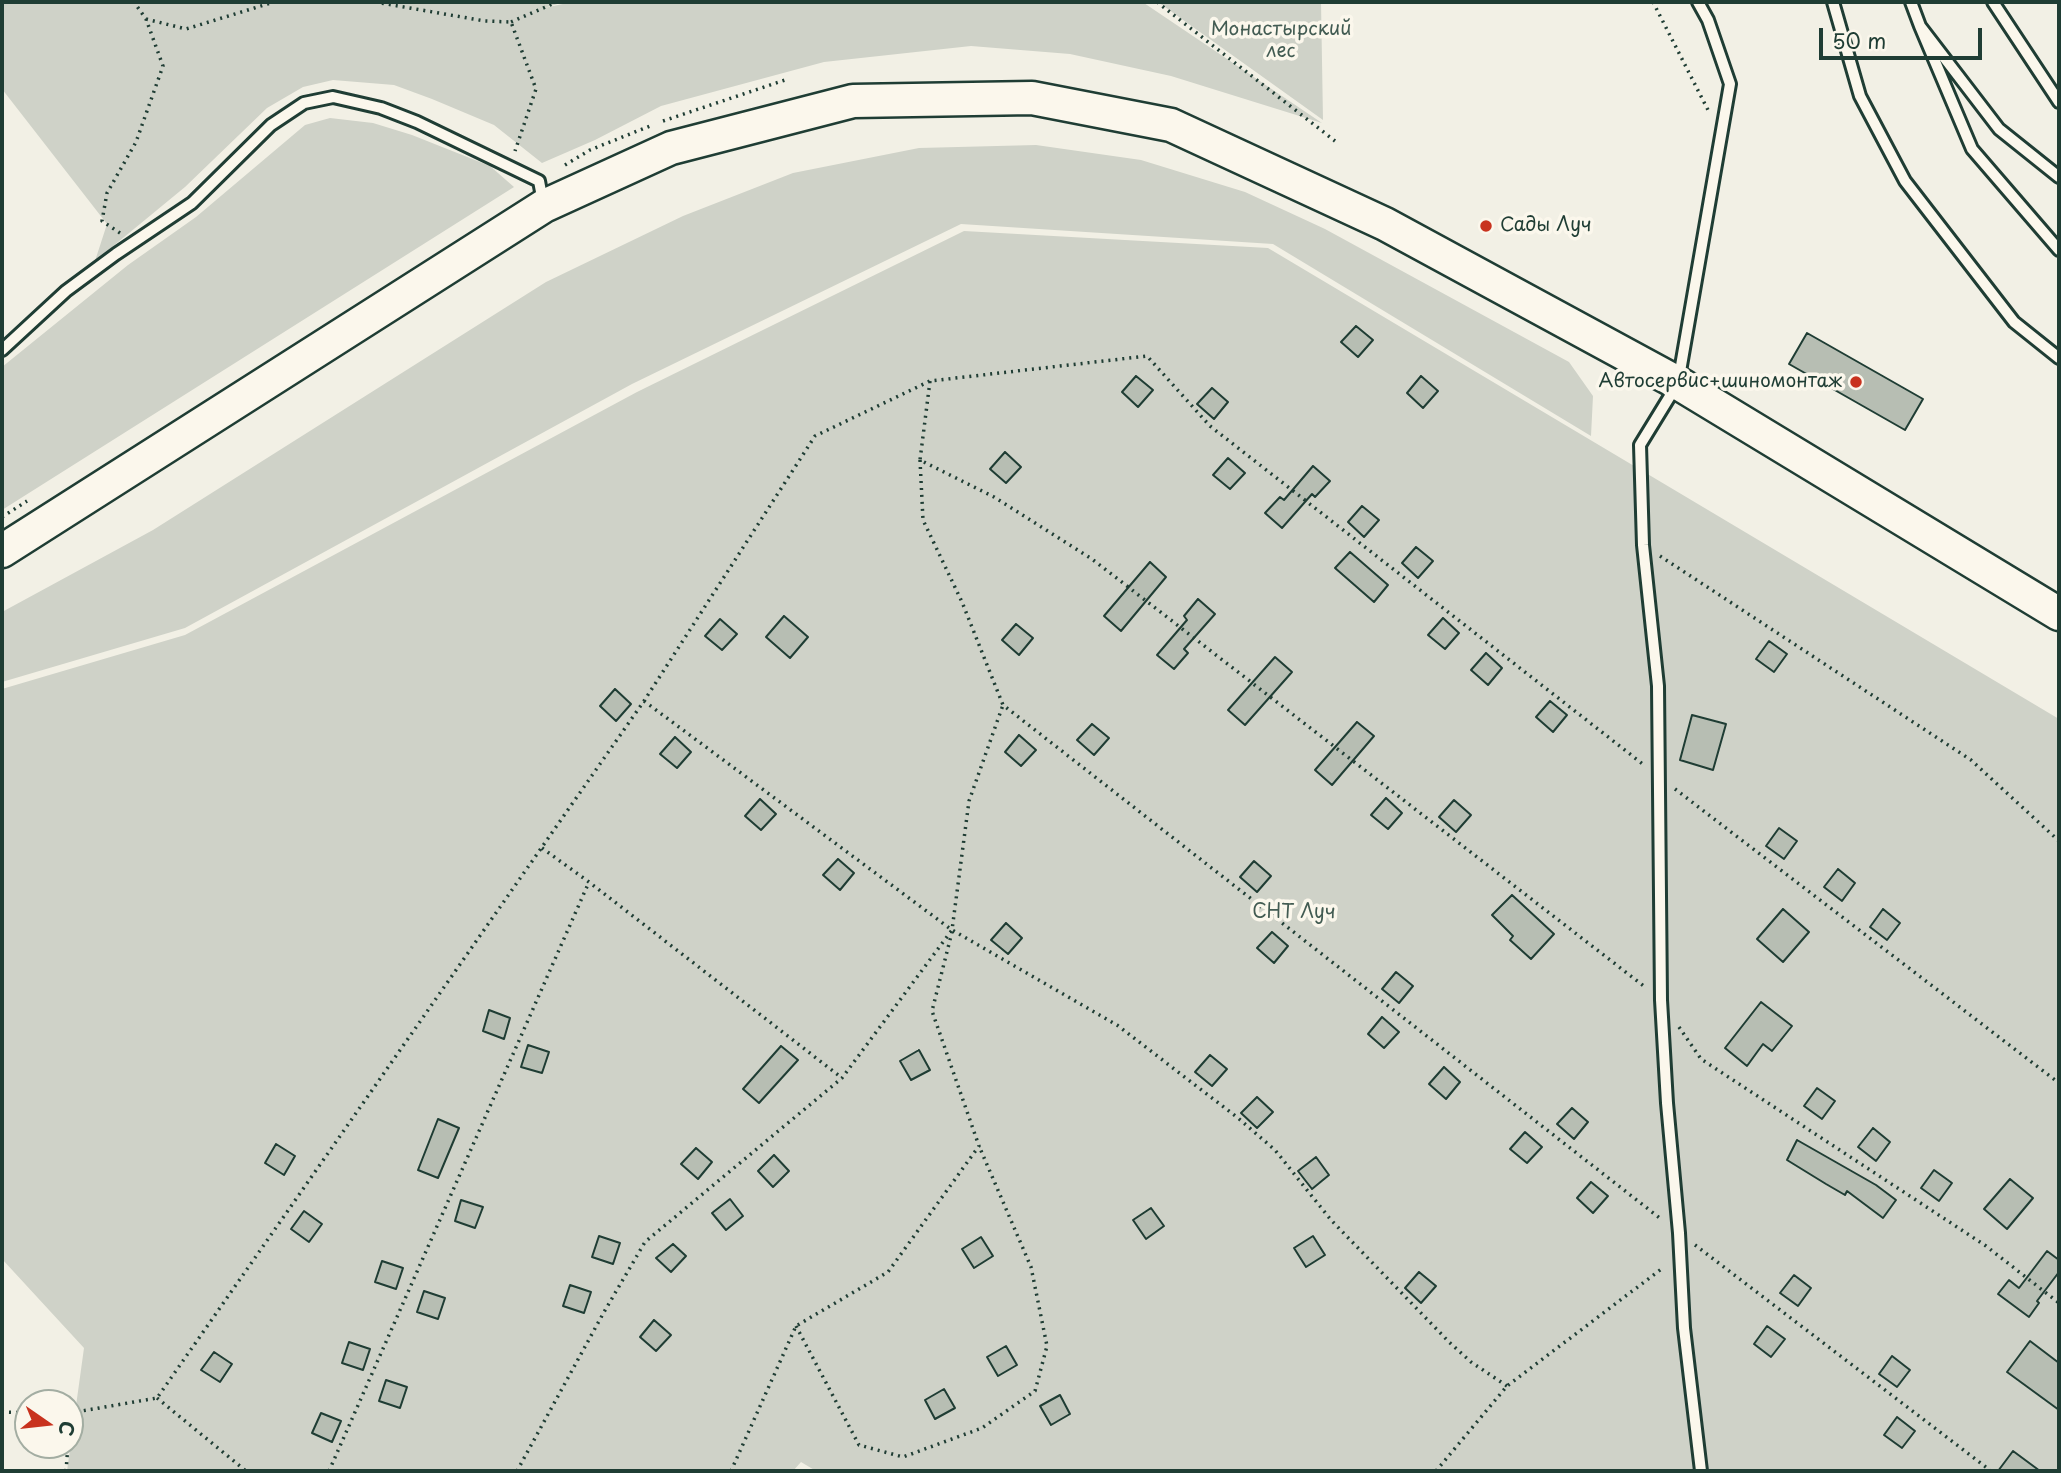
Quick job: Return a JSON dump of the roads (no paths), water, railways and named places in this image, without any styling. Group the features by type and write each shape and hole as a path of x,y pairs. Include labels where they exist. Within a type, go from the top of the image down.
{"main road":[{"path":"2,551 544,206 671,148 853,101 1032,98 1171,125 1385,224 1678,383 2059,614"}],"lane":[{"path":"1698,2 1708,20 1730,84 1678,383 1640,445 1643,545 1658,686 1661,778 1661,1000 1667,1103 1679,1233 1684,1328 1701,1471"},
{"path":"1833,2 1860,96 1905,181 2014,322 2059,358"},
{"path":"1911,2 1972,149 2059,250"},
{"path":"1993,2 2059,102"},
{"path":"1920,26 1999,129 2059,177"},
{"path":"2,349 66,291 192,203 271,125 304,103 333,97 381,108 417,122 539,181 544,206"}],"place":[{"name":"Сады Луч","path":"1486,226"},
{"name":"Автосервис+шиномонтаж","path":"1856,382"}],"park label":[{"name":"Монастырский лес","path":"1281,41"},
{"name":"СНТ Луч","path":"1294,913"}]}
